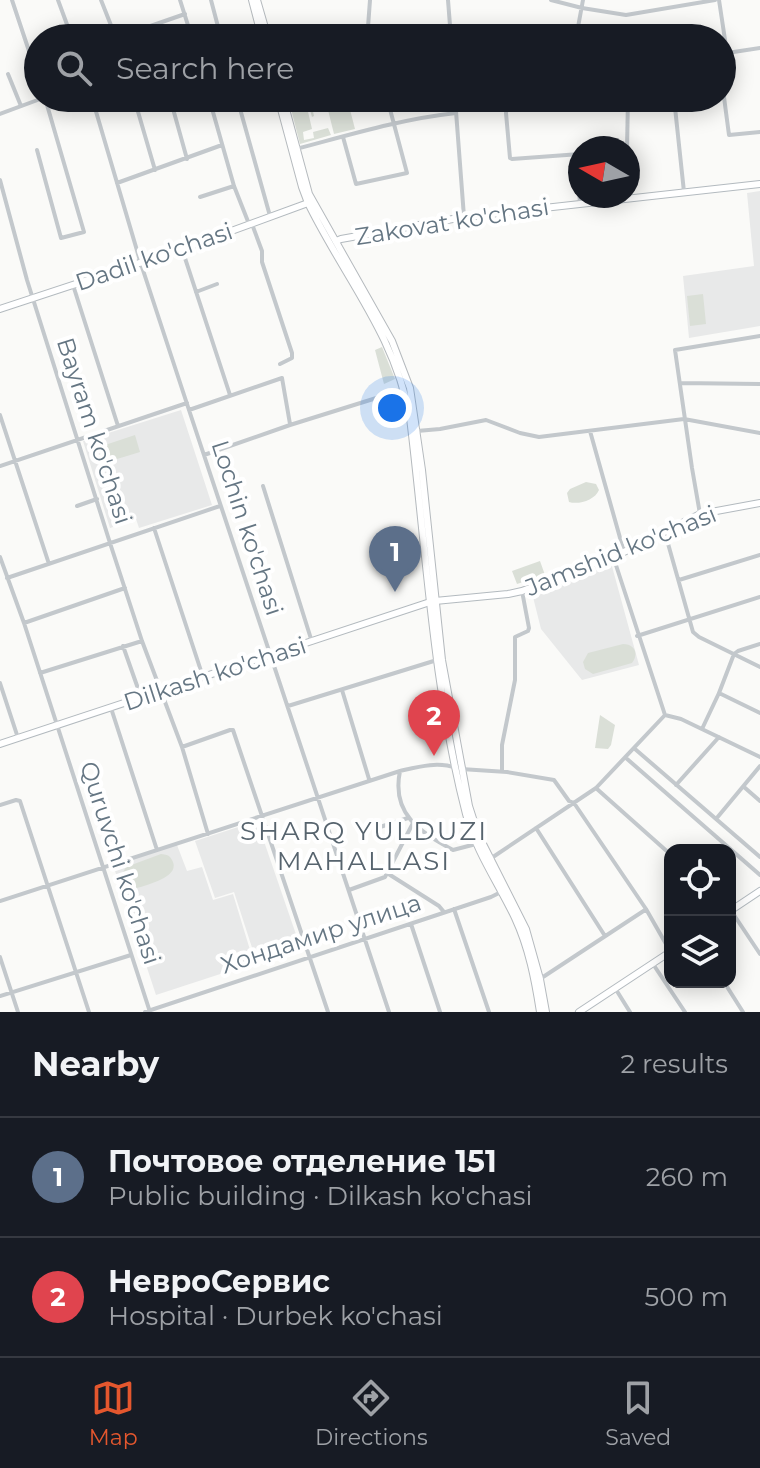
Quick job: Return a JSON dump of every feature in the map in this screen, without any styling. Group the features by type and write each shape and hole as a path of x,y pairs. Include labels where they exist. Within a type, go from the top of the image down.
{"street":[{"path":"12,0 24,36"},
{"path":"58,0 67,24"},
{"path":"101,0 110,24"},
{"path":"180,0 188,24"},
{"path":"211,0 217,24"},
{"path":"255,0 261,24"},
{"path":"368,24 370,0"},
{"path":"448,0 450,24"},
{"path":"551,0 626,15 679,3 717,0 721,24"},
{"path":"579,24 583,0"},
{"path":"156,24 185,14"},
{"path":"736,52 760,48"},
{"path":"8,74 21,106"},
{"path":"0,114 24,105"},
{"path":"37,150 61,238 84,232 48,112"},
{"name":"Lochin ko'chasi","path":"96,112 141,263 220,506 389,1012"},
{"path":"138,112 155,170"},
{"path":"174,112 187,159"},
{"path":"213,112 234,186 262,251 262,262 292,353 292,358 280,364"},
{"path":"241,112 270,216"},
{"path":"284,112 310,202 387,343 407,389 440,660 466,816 476,844 526,929 546,1012"},
{"path":"343,137 356,184 405,174 407,170 391,112"},
{"path":"506,112 510,158 568,155"},
{"path":"627,136 628,112"},
{"path":"675,112 684,192"},
{"path":"726,112 729,135 760,132"},
{"path":"294,150 394,123 456,113 464,217"},
{"path":"117,183 222,145"},
{"name":"Bayram ko'chasi","path":"0,180 32,297 110,543 142,641 182,747 208,834"},
{"name":"Zakovat ko'chasi","path":"640,197 760,184"},
{"path":"200,197 234,186"},
{"name":"Dadil ko'chasi","path":"0,309 182,249 310,202"},
{"name":"Zakovat ko'chasi","path":"334,243 341,239 464,217 568,204"},
{"path":"182,249 230,395"},
{"path":"196,292 217,284"},
{"path":"73,285 118,426"},
{"path":"700,514 675,350 760,336"},
{"path":"189,410 282,378 290,425"},
{"path":"680,383 760,384"},
{"path":"204,455 407,389"},
{"path":"0,466 187,403"},
{"path":"0,415 49,564"},
{"path":"414,431 486,420 539,437 684,419 760,433"},
{"path":"590,431 624,552"},
{"path":"263,486 312,642"},
{"path":"77,506 97,499"},
{"name":"Jamshid ko'chasi","path":"433,602 522,591 624,552 700,514 760,503"},
{"path":"7,578 220,506"},
{"path":"154,528 203,677"},
{"path":"665,533 695,635 760,667"},
{"path":"679,580 760,555"},
{"path":"613,556 665,715"},
{"name":"Quruvchi ko'chasi","path":"0,557 24,623 148,1012"},
{"path":"24,623 125,588"},
{"path":"502,771 502,745 515,680 515,637 529,628 522,591"},
{"path":"637,636 760,597"},
{"name":"Dilkash ko'chasi","path":"0,744 433,602"},
{"path":"40,673 142,641"},
{"path":"702,729 734,654 760,644"},
{"path":"123,646 142,698"},
{"path":"288,706 440,660"},
{"path":"0,683 18,738"},
{"path":"342,690 370,780"},
{"path":"719,693 760,713"},
{"path":"111,708 157,850"},
{"path":"665,715 681,719 760,757"},
{"path":"490,859 596,788 665,715"},
{"path":"182,747 233,730 327,1010 318,1012"},
{"path":"676,785 719,737"},
{"path":"635,749 760,857"},
{"path":"626,758 760,875"},
{"path":"0,901 370,780 426,766 449,765 557,782 646,909 664,940"},
{"path":"716,819 760,766"},
{"path":"458,768 474,825 525,943 540,1012"},
{"path":"400,771 398,793 413,823 453,850 476,844"},
{"path":"744,787 760,801"},
{"path":"596,788 664,849"},
{"path":"0,805 18,799 89,1012"},
{"path":"380,827 408,818"},
{"path":"349,890 380,880 387,873 413,823"},
{"path":"536,828 605,936"},
{"path":"387,873 444,912"},
{"name":"Хондамир улица","path":"148,1012 504,890"},
{"path":"736,906 760,891"},
{"path":"454,909 489,1012"},
{"path":"540,979 646,909"},
{"path":"734,916 760,954"},
{"path":"411,924 440,1012"},
{"path":"0,996 131,955"},
{"path":"579,1012 664,956"},
{"path":"0,957 18,1012"},
{"path":"653,964 685,1012"},
{"path":"615,988 630,1012"},
{"path":"728,988 743,1012"}],"shaded area":[{"path":"292,112 308,112 312,129 303,132 304,140 314,138 313,132 328,128 331,135 300,144"},
{"path":"328,112 351,112 355,129 334,134"},
{"path":"760,191 760,326 689,338 683,276 754,266 747,193"},
{"path":"703,294 706,324 690,326 687,296"},
{"path":"382,347 395,379 384,384 375,350"},
{"path":"181,410 212,505 139,528 136,519 110,528 83,441"},
{"path":"135,435 140,452 104,463 99,447"},
{"path":"586,482 596,484 597,494 586,501 569,502 567,493 570,489"},
{"path":"610,559 639,665 582,680 541,629 531,589"},
{"path":"540,561 545,575 517,584 512,571"},
{"path":"623,644 635,650 632,663 593,674 585,669 583,662 588,653"},
{"path":"600,715 615,725 608,749 595,748"},
{"path":"257,821 301,949 257,963 234,892 215,898 195,841"},
{"path":"177,845 187,871 202,867 213,900 233,894 254,963 156,995 113,865"},
{"path":"161,854 169,856 174,866 168,876 134,889 124,885 122,874 126,867"}],"place":[{"name":"Почтовое отделение 151","path":"395,592"},
{"name":"НевроСервис","path":"434,756"}],"district":[{"name":"SHARQ YULDUZI MAHALLASI","path":"364,846"}]}
